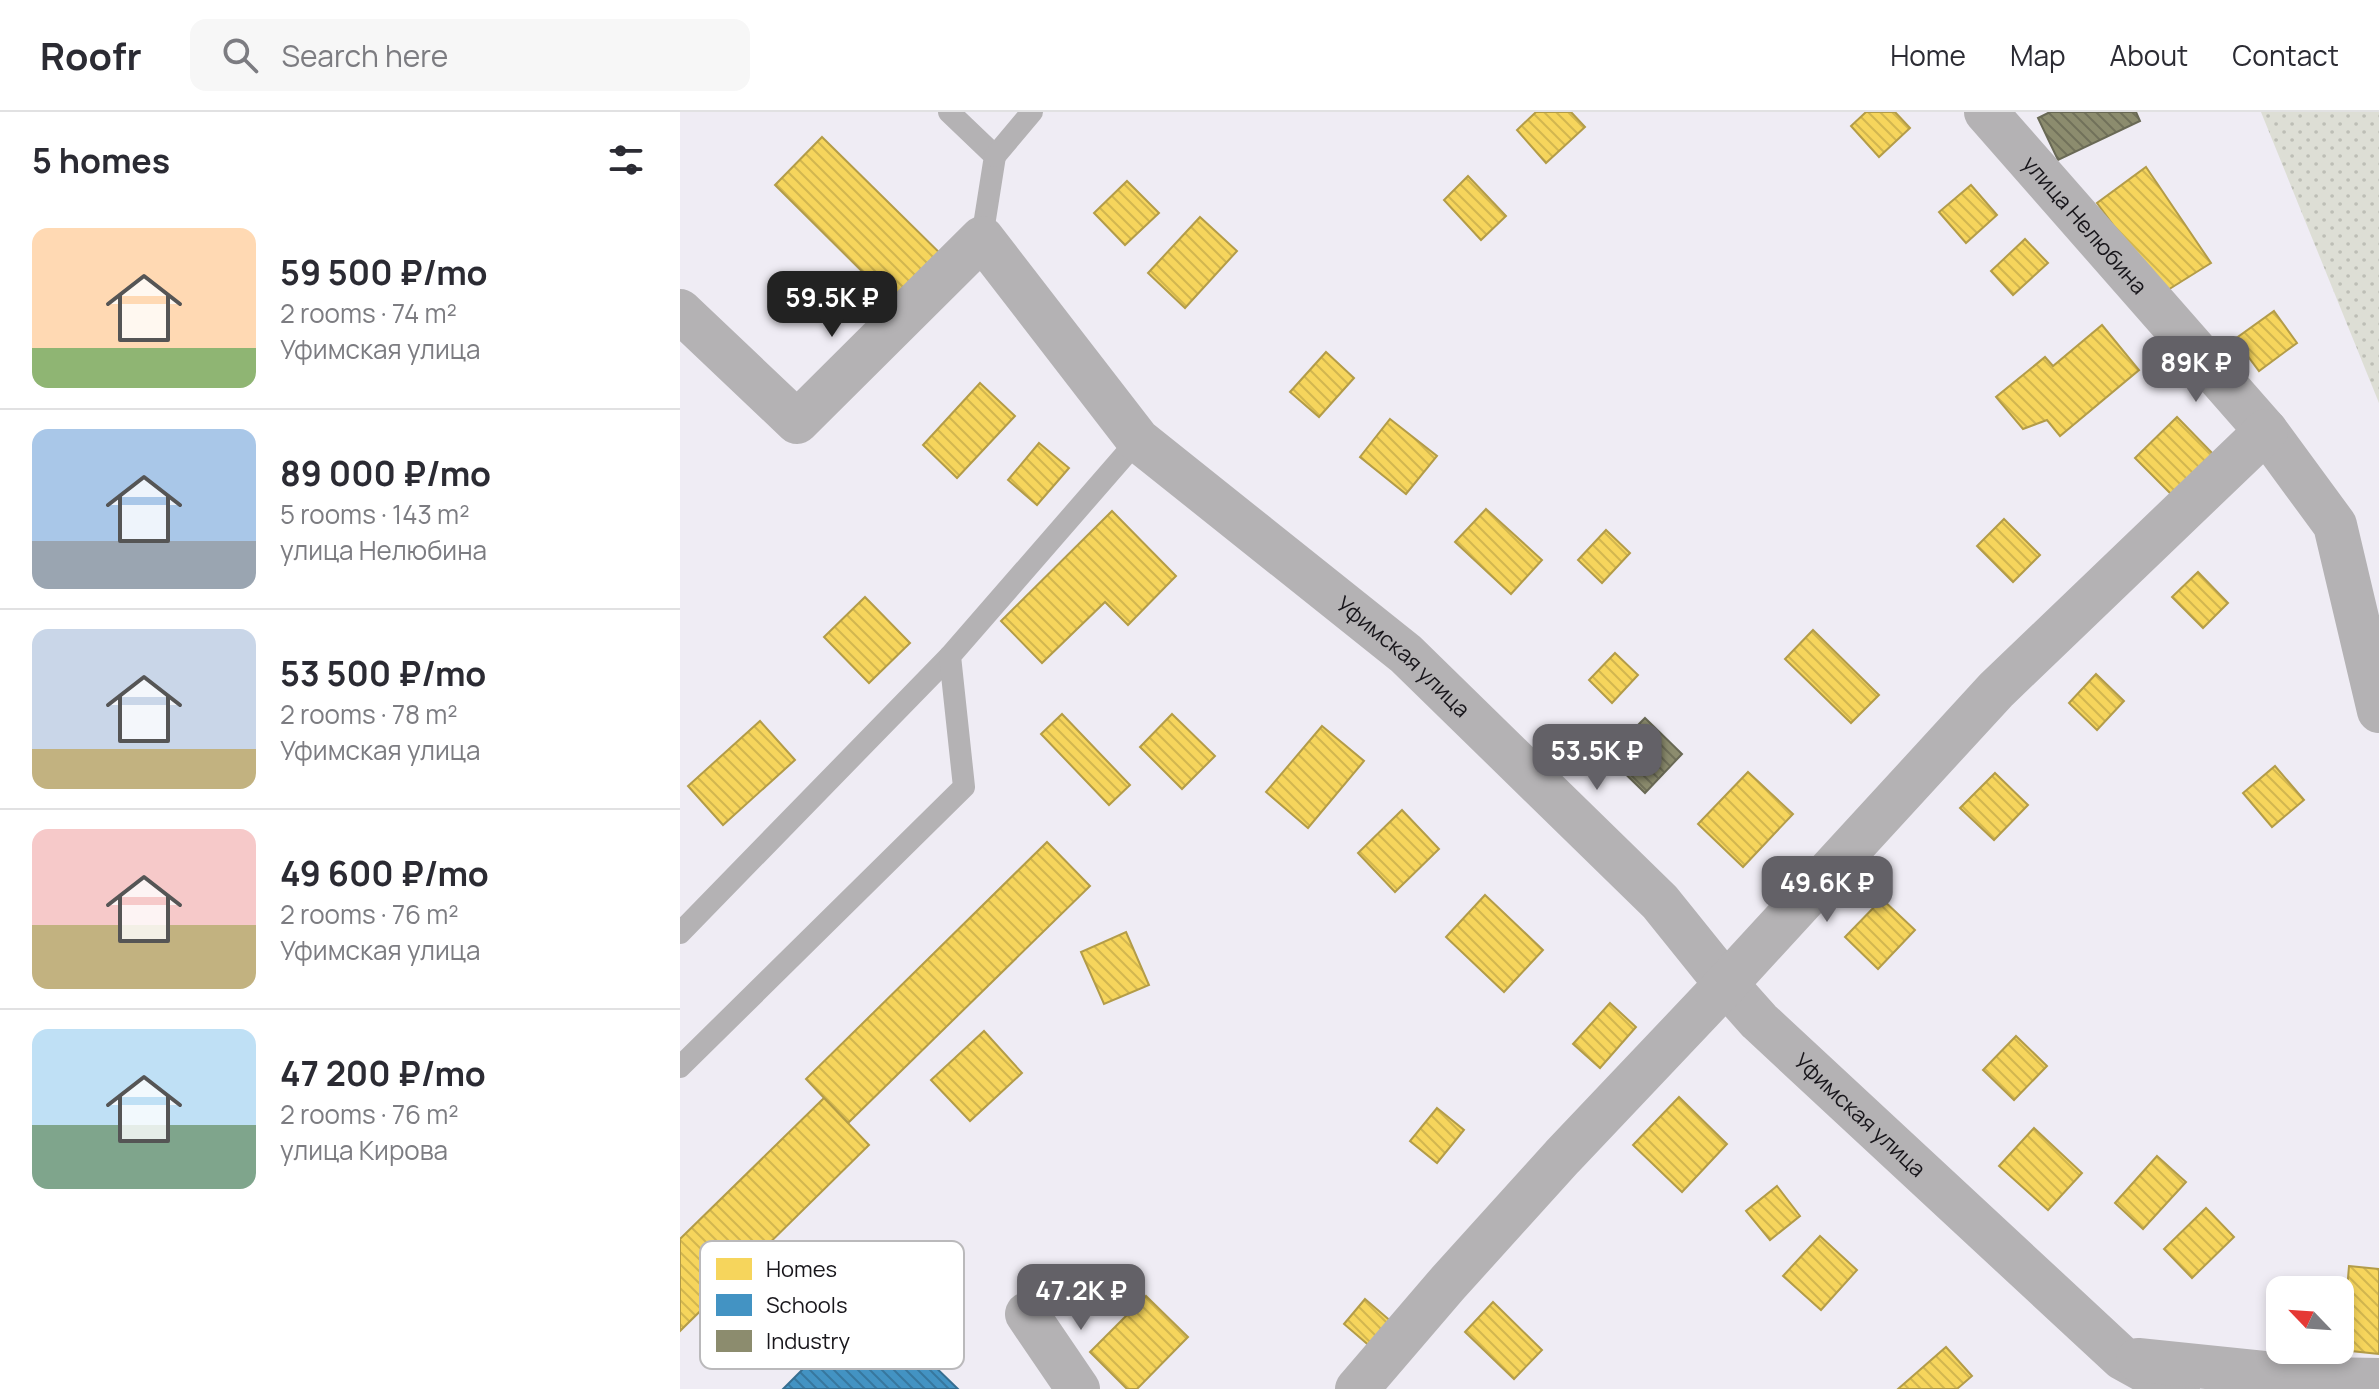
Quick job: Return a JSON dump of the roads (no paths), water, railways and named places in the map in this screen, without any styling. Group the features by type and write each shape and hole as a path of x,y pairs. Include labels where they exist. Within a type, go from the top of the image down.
{"street":[{"name":"улица Нелюбина","path":"1986,112 2266,431 2335,525 2379,711"},
{"path":"680,311 797,422 982,238"},
{"name":"Уфимская улица","path":"982,238 1138,440 1406,654 1660,902 1759,1021 2122,1358 2178,1389"},
{"path":"1357,1389 1552,1168 1996,690 2266,431"},
{"path":"1027,1314 1078,1389"},
{"path":"2122,1358 2323,1379 2379,1380"}],"lane":[{"path":"949,112 995,156"},
{"path":"982,238 995,156 1032,112"},
{"path":"680,933 950,656 1138,440"},
{"path":"680,1067 964,787 950,656"}]}
